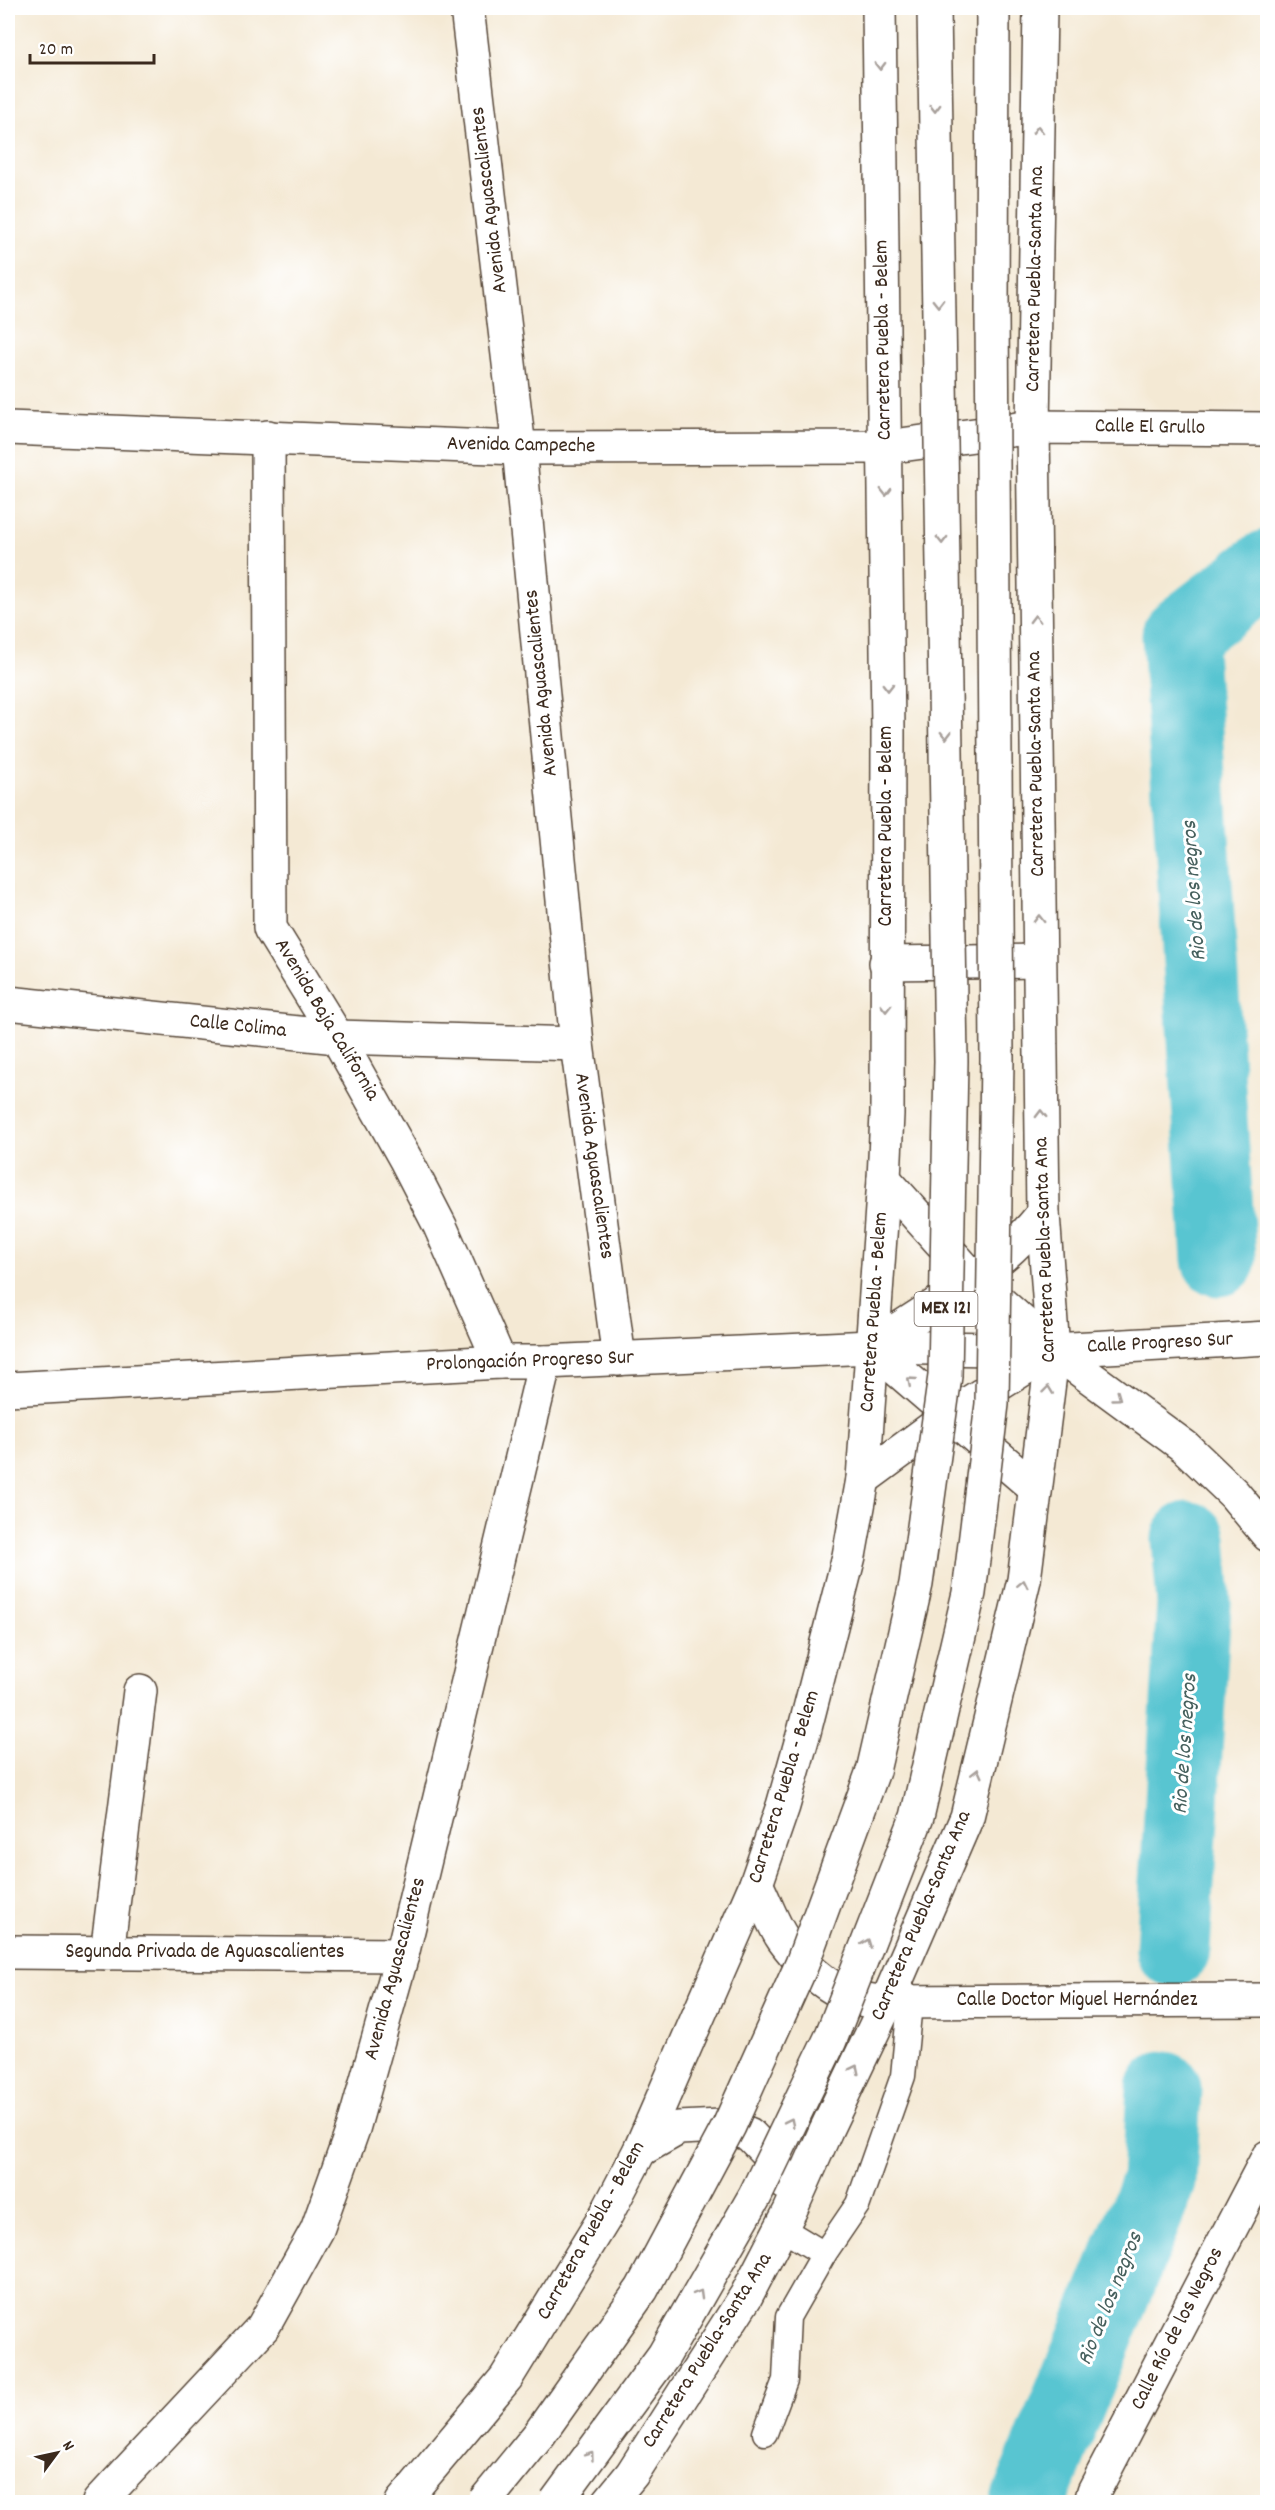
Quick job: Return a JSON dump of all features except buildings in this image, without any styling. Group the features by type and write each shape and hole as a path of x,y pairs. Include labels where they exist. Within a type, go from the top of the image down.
{"street":[{"name":"Avenida Aguascalientes","path":"467,8 519,448 577,1044 619,1359"},
{"name":"Carretera Puebla - Belem","path":"402,2502 507,2378 605,2217 640,2150 756,1884 783,1806 804,1732 849,1556 863,1479 884,1179 888,731 879,8"},
{"name":"MEX 121","path":"484,2502 538,2436 642,2289 729,2126 801,1964 873,1771 916,1584 945,1376 951,1061 934,8"},
{"name":"MEX 121","path":"555,2502 664,2355 755,2196 830,2040 917,1817 969,1593 992,1404 997,1059 992,324 993,8"},
{"name":"Carretera Puebla-Santa Ana","path":"609,2502 632,2474 746,2295 786,2220 825,2130 898,2002 967,1817 1024,1580 1053,1350 1043,1214 1033,427 1040,8"},
{"name":"Avenida Campeche","path":"8,428 268,436 519,448 886,447 1033,427"},
{"name":"Calle El Grullo","path":"1033,427 1268,429"},
{"name":"Avenida Baja California","path":"268,436 270,928 337,1037 395,1139 440,1226 500,1362"},
{"path":"886,963 1039,961"},
{"name":"Calle Colima","path":"8,1003 337,1037 577,1044"},
{"path":"884,1179 974,1279 1053,1350 1185,1447 1234,1494 1268,1535"},
{"path":"1035,1488 871,1347 974,1279 1026,1235 1043,1214"},
{"name":"Calle Progreso Sur","path":"1053,1350 1268,1338"},
{"name":"Prolongación Progreso Sur","path":"8,1389 500,1362 545,1362 871,1347 1053,1350"},
{"path":"863,1479 950,1415 1053,1350"},
{"name":"Avenida Aguascalientes","path":"99,2502 263,2327 317,2230 353,2129 402,1955 545,1362"},
{"path":"107,1953 140,1690"},
{"name":"Calle Doctor Miguel Hernández","path":"756,1884 782,1938 822,1983 860,2000 898,2002 1268,2000"},
{"name":"Segunda Privada de Aguascalientes","path":"8,1952 402,1955"},
{"path":"640,2150 679,2128 721,2126 749,2134 775,2161 788,2190 786,2220"},
{"name":"Calle Río de los Negros","path":"1090,2502 1268,2157"}],"lane":[{"path":"765,2433 786,2380 788,2317 824,2254 858,2204 903,2076 898,2002"},
{"path":"786,2220 824,2254"}],"waterway":[{"name":"Rio de los negros","path":"1219,1259 1179,635 1268,567"},
{"name":"Rio de los negros","path":"1173,1949 1194,1603 1189,1539"},
{"name":"Rio de los negros","path":"1028,2502 1159,2181 1164,2089"}]}
